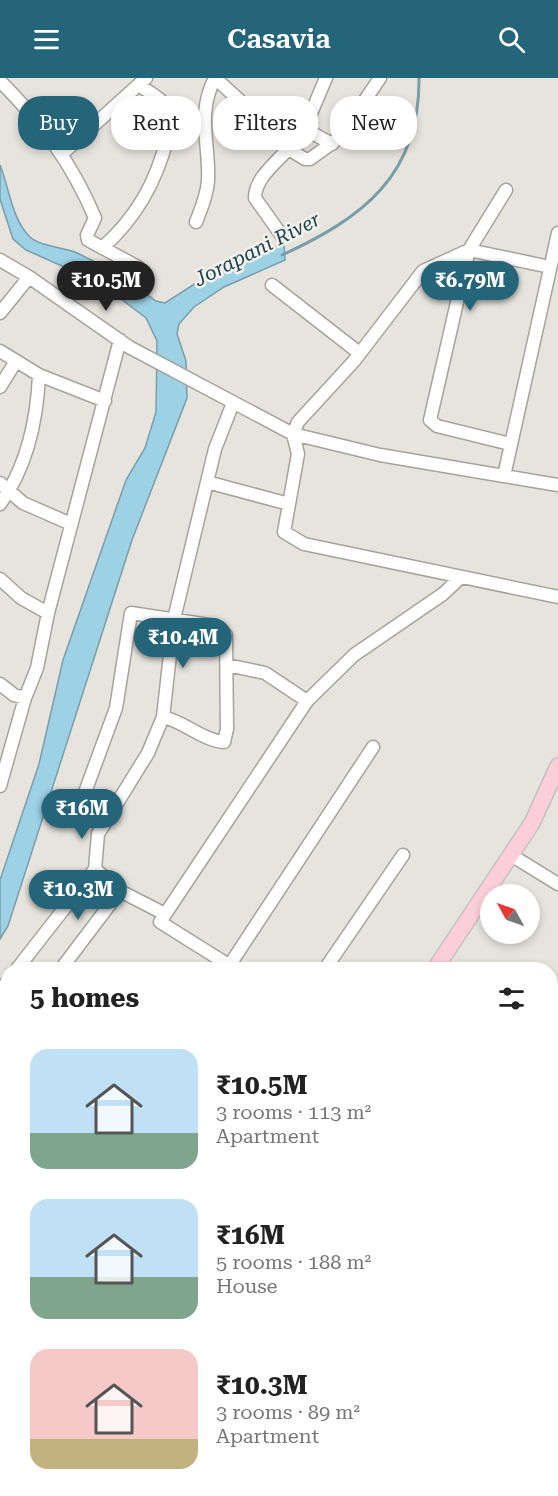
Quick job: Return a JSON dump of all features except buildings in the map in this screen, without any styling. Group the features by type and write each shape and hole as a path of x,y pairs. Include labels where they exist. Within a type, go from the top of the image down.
{"main road":[{"path":"440,962 541,807 558,766"}],"street":[{"path":"196,222 207,192 204,110 207,95 215,78 235,96"},
{"path":"326,78 306,125 314,134 330,143"},
{"path":"368,96 380,78"},
{"path":"0,81 26,107 63,153 95,218 87,235 88,240 138,267"},
{"path":"63,153 142,81 166,106 172,119 160,164 148,192 125,228 102,248"},
{"path":"290,150 310,159 330,145"},
{"path":"282,236 255,198 255,192 263,177 287,150"},
{"path":"506,190 469,250 430,420 437,426 510,444"},
{"path":"504,476 558,233"},
{"path":"550,267 469,250 423,271 358,352 354,361 298,422 293,434 298,454 284,532 304,544 558,597"},
{"path":"0,260 29,277 124,343 200,386 293,434 380,455 558,486"},
{"path":"0,313 29,277"},
{"path":"272,285 358,352"},
{"path":"0,786 25,698 37,668 48,613 71,524 105,401 124,343"},
{"path":"0,351 39,375 105,401"},
{"path":"0,387 16,361"},
{"path":"0,504 5,487 27,448 37,407 39,375"},
{"path":"22,962 94,869 98,834 148,753 163,717 174,619 215,448 233,403"},
{"path":"207,482 289,504"},
{"path":"5,487 40,512 71,524"},
{"path":"223,962 160,922 307,700 354,656 442,594 460,578"},
{"path":"0,579 21,598 48,613"},
{"path":"77,814 116,708 131,613 216,626 226,635 227,729 224,742 215,741 174,720 163,717"},
{"path":"226,665 265,673 307,700"},
{"path":"0,684 14,695 25,698"},
{"path":"236,962 373,747"},
{"path":"330,962 403,855"},
{"path":"511,855 558,884"},
{"path":"94,869 120,891 165,914"},
{"path":"66,962 120,891"}],"water":[{"path":"0,165 15,213 30,237 40,243 72,251 88,258 156,301 165,303 221,267 284,243 285,260 224,287 194,307 179,324 177,334 186,361 187,398 132,540 8,926 0,939 0,880 39,764 63,660 126,480 145,448 156,412 157,341 146,318 100,283 26,250 13,239 0,199"}],"waterway":[{"name":"Jorapani River","path":"282,255 338,225 381,189 397,167 409,141 417,112 419,78"}]}
